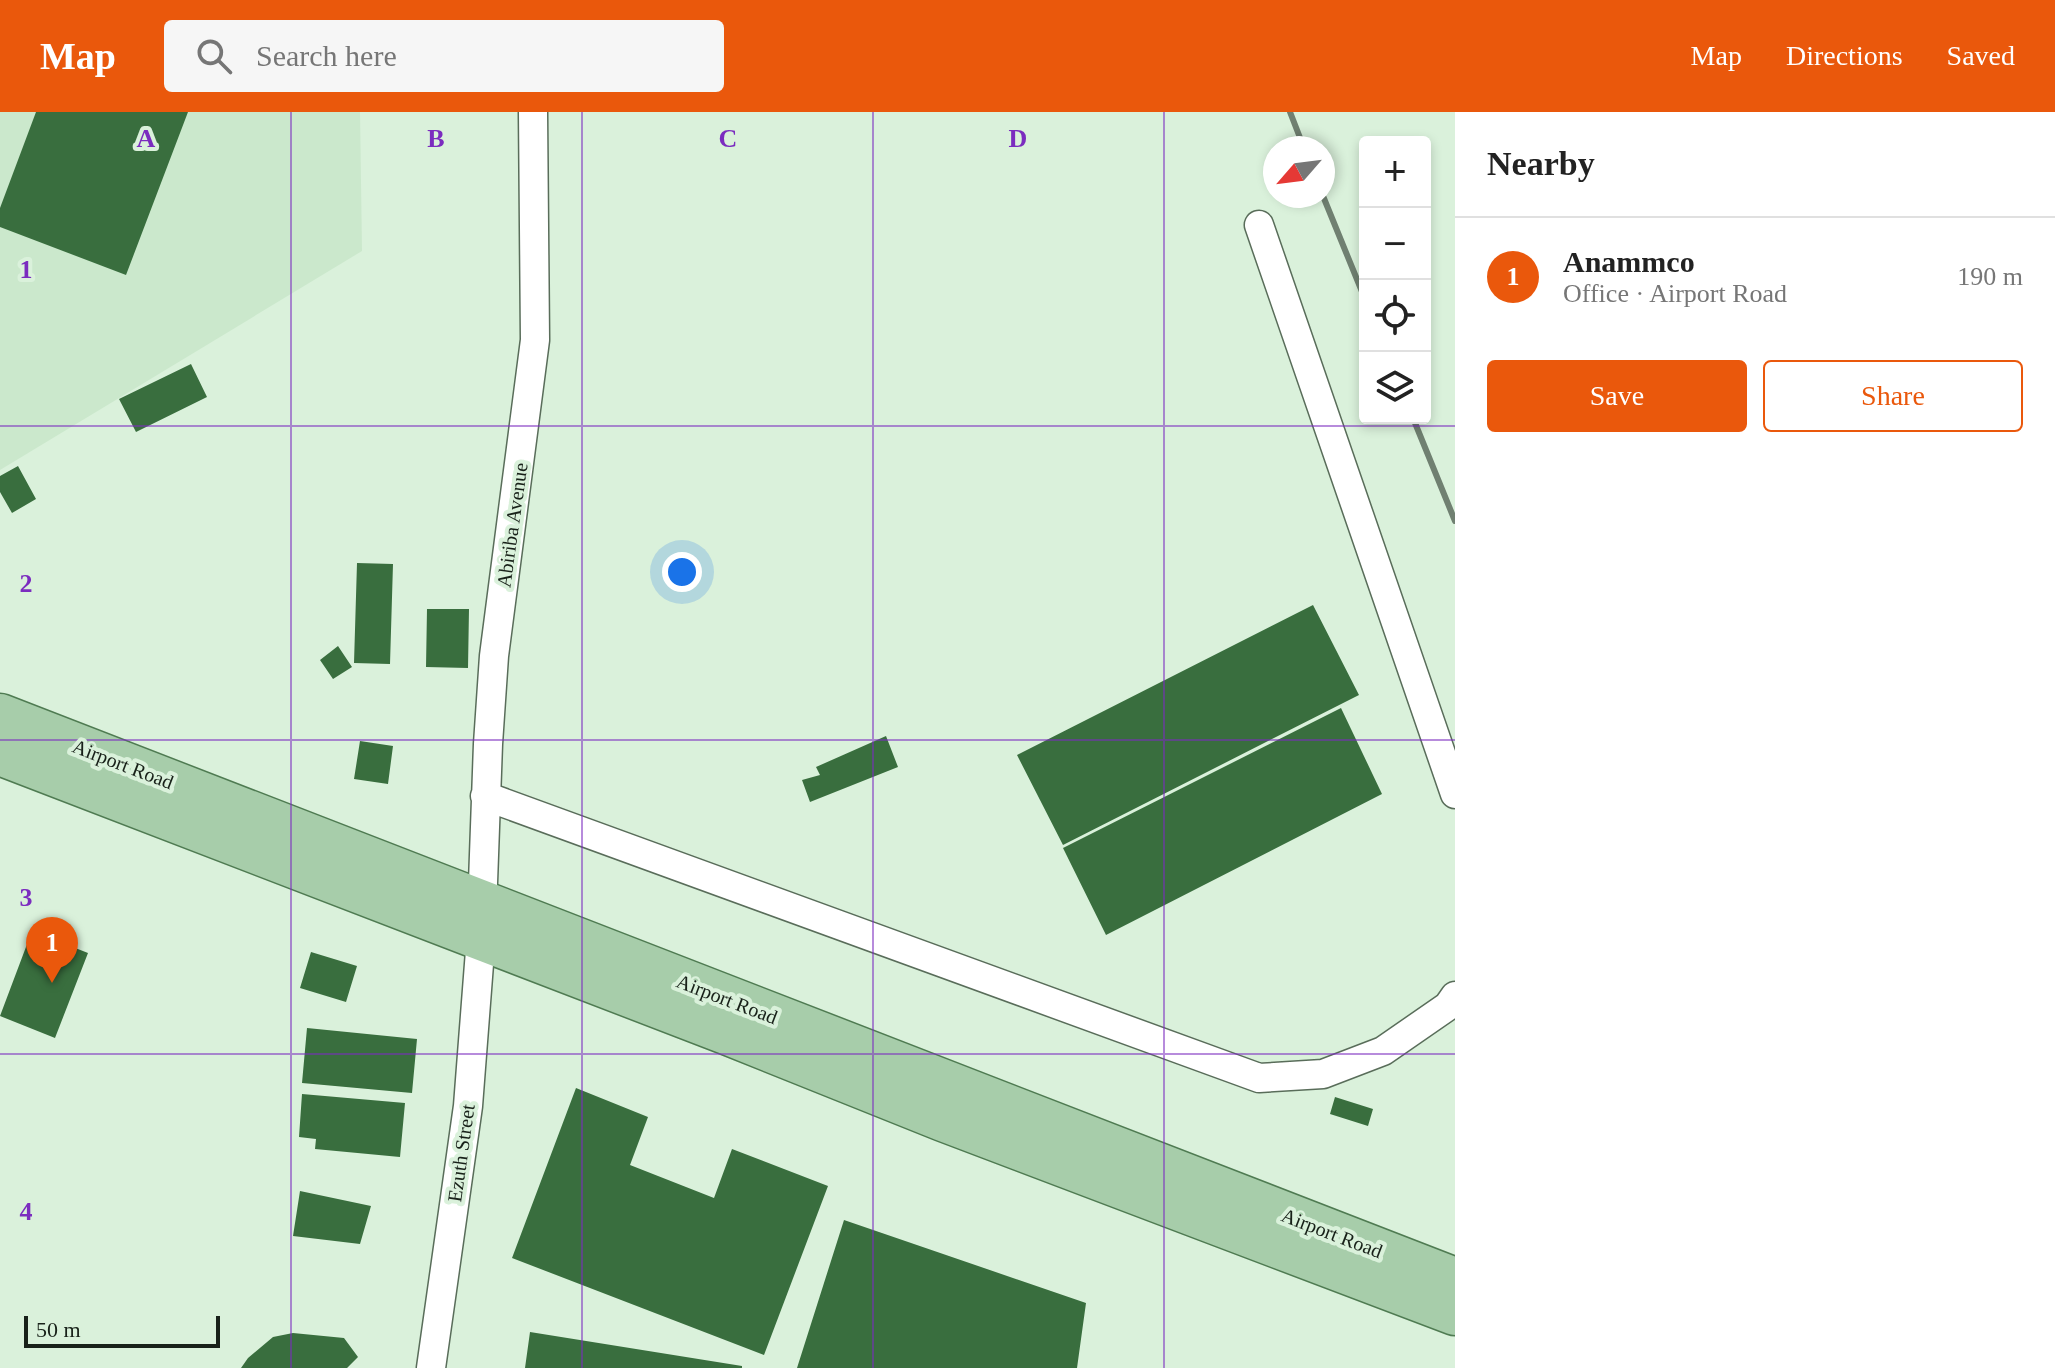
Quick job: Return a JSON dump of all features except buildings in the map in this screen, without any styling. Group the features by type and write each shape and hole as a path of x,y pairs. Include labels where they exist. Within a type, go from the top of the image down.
{"main road":[{"name":"Airport Road","path":"0,716 481,921 726,1032 943,1119 1455,1313"},
{"name":"Airport Road","path":"0,753 481,921 1455,1280"}],"street":[{"name":"Abiriba Avenue","path":"481,921 494,656 535,340 533,112"},
{"path":"1259,225 1455,794"},
{"path":"485,796 1259,1078 1323,1074 1383,1051 1448,1006 1455,996"},
{"name":"Ezuth Street","path":"431,1368 468,1106 481,921"}],"shaded area":[{"path":"0,112 360,112 362,251 0,470"}],"railway":[{"path":"1290,112 1299,136"},
{"path":"1328,208 1359,284"},
{"path":"1415,424 1455,521"}],"place":[{"name":"Anammco","path":"52,983"}]}
